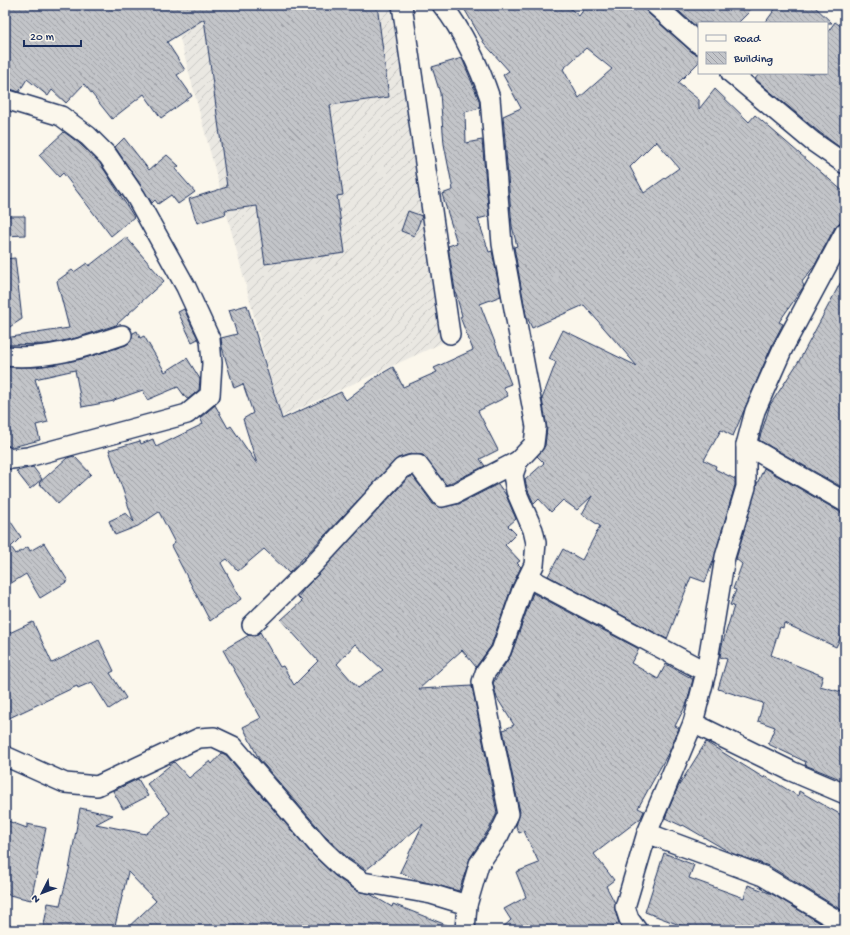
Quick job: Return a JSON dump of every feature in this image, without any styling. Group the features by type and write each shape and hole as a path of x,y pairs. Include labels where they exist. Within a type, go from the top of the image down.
{"street":[{"path":"402,5 450,334"},
{"path":"655,5 698,43"},
{"path":"252,625 311,567 402,468 411,464 418,465 442,497 454,494 518,461 534,444 536,427 502,244 490,98 484,79 450,8"},
{"path":"732,74 812,141 845,164"},
{"path":"5,99 61,116 88,136 108,156 136,197 186,287 210,339 212,364 210,395 187,414 28,457 11,459 5,456"},
{"path":"637,930 629,919 625,906 647,833 693,723 706,672 725,557 746,487 746,445 756,411 783,348 845,232"},
{"path":"5,356 21,358 78,350 122,335"},
{"path":"746,445 845,502"},
{"path":"465,930 467,906 480,864 500,835 509,814 482,682 485,673 502,651 522,590 530,578 534,565 536,543 533,530 516,491 513,475 518,461"},
{"path":"530,578 706,672"},
{"path":"693,723 791,771 845,794"},
{"path":"5,756 65,784 97,786 199,738 214,737 233,746 320,847 342,867 363,882 431,894 467,906"},
{"path":"647,833 763,876 845,925"}],"shaded area":[{"path":"171,5 391,5 442,343 281,417"}],"building":[{"path":"5,5 377,5 389,97 330,105 343,195 337,196 345,253 265,264 257,206 225,210 226,214 197,223 189,199 227,187 204,19 167,42 185,70 177,75 192,96 161,118 144,94 112,119 84,84 66,103 52,90 48,96 27,79 19,92 5,87"},
{"path":"462,5 566,5 579,16 587,5 644,5 648,13 692,52 698,55 698,63 678,83 699,100 699,109 715,89 749,122 755,115 845,193 845,221 840,222 835,227 815,265 802,282 804,286 779,322 783,324 773,343 733,436 721,430 704,460 716,466 715,469 735,479 735,485 714,559 705,582 691,577 667,639 548,576 563,549 582,560 600,526 582,514 592,496 577,510 563,500 551,512 539,499 534,504 527,488 525,480 544,463 537,456 545,446 547,428 542,399 556,362 549,359 563,330 637,366 584,305 532,328 526,315 514,247 517,246 512,226 503,116 521,108 503,75 509,71 484,43","holes":["586,48 612,69 579,98 563,69","656,141 679,168 644,193 630,167"]},
{"path":"672,5 756,5 739,22 698,22 698,28"},
{"path":"778,5 813,5 832,23 828,22 766,22"},
{"path":"835,22 845,29 845,151 819,132 755,79 759,74 828,74 828,32"},
{"path":"462,58 479,100 480,108 465,112 466,143 482,140 489,216 478,219 489,252 492,251 501,296 480,304 511,384 503,387 508,396 478,411 498,450 480,459 485,466 446,485 423,455 411,454 398,458 289,573 264,549 238,571 227,559 221,563 241,599 210,621 171,546 175,543 159,512 138,526 115,535 109,521 126,513 134,522 109,450 140,441 141,444 153,439 156,447 203,424 200,418 215,405 228,428 231,426 257,464 243,419 253,413 243,384 234,388 222,347 221,338 237,334 229,310 247,305 282,419 341,392 346,400 376,377 393,367 403,387 437,372 434,368 473,350 460,317 462,316 455,290 448,246 457,243 442,194 453,190 444,144 440,93 432,67"},
{"path":"64,132 79,143 100,163 134,217 111,236 63,173 59,177 39,155"},
{"path":"124,138 149,170 167,155 179,166 175,169 195,192 178,204 171,195 158,204 155,200 152,203 115,147"},
{"path":"408,211 422,216 414,236 401,231"},
{"path":"5,216 25,216 25,235 5,236"},
{"path":"126,237 164,281 116,325 76,338 48,344 5,345 5,338 69,328 57,281 72,270 74,272 87,263 89,266"},
{"path":"15,258 22,319 5,330 5,259"},
{"path":"845,274 845,489 759,440 770,405 799,361"},
{"path":"184,309 198,339 192,342 178,312"},
{"path":"137,331 140,338 144,336 165,372 187,358 200,379 199,390 188,399 178,387 147,400 143,390 114,401 82,407 75,370 35,379 48,422 36,425 40,440 12,447 5,445 5,367 36,367 82,359 126,345 130,342 133,333"},
{"path":"74,456 91,474 58,504 39,483 67,458"},
{"path":"33,467 42,479 30,489 16,471"},
{"path":"764,468 840,512 845,513 845,629 836,647 784,623 783,628 780,627 771,655 823,676 820,686 845,693 845,781 805,765 806,762 768,744 775,727 758,721 763,703 718,689 727,659 720,657 722,645 734,606 730,605 736,590 733,589 742,564 736,559 757,484"},
{"path":"413,476 433,504 439,507 459,504 498,484 506,495 516,519 508,526 516,534 505,545 520,561 517,563 521,567 512,586 491,646 476,667 462,650 419,689 472,686 497,813 489,829 470,858 459,891 417,880 400,872 423,824 366,870 348,858 328,839 259,759 243,727 261,718 223,650 249,635 255,636 260,632 280,667 283,666 294,685 318,661 281,620 302,601 298,597 305,588 408,478","holes":["355,644 383,670 358,688 337,664"]},
{"path":"5,513 21,537 11,547 16,554 28,547 30,551 44,543 68,581 40,598 26,574 5,587"},
{"path":"533,593 639,649 631,663 658,679 666,664 693,679 687,703 675,726 679,728 670,750 638,808 644,811 641,818 594,854 614,880 606,886 615,903 615,910 619,923 605,930 500,930 511,920 504,909 526,897 516,872 539,863 524,831 519,833 516,826 520,812 503,730 514,725 497,698 493,683 511,655"},
{"path":"33,622 52,663 99,640 114,671 110,673 126,698 109,709 92,682 78,688 77,686 5,720 5,635"},
{"path":"706,742 764,778 765,776 798,796 799,791 845,817 845,912 769,866 731,853 683,825 682,826 665,818 678,787"},
{"path":"222,753 226,755 312,854 335,876 357,891 370,894 392,907 393,904 454,928 454,930 125,930 156,901 128,872 114,930 43,930 48,903 60,905 69,870 80,808 113,815 96,824 146,834 170,813 147,784 174,762 189,778 210,761 212,764"},
{"path":"138,779 148,796 123,809 113,791"},
{"path":"5,820 27,828 27,824 46,828 31,900 5,894"},
{"path":"664,853 694,865 689,878 744,898 748,885 772,894 832,930 693,930 645,912"}]}
